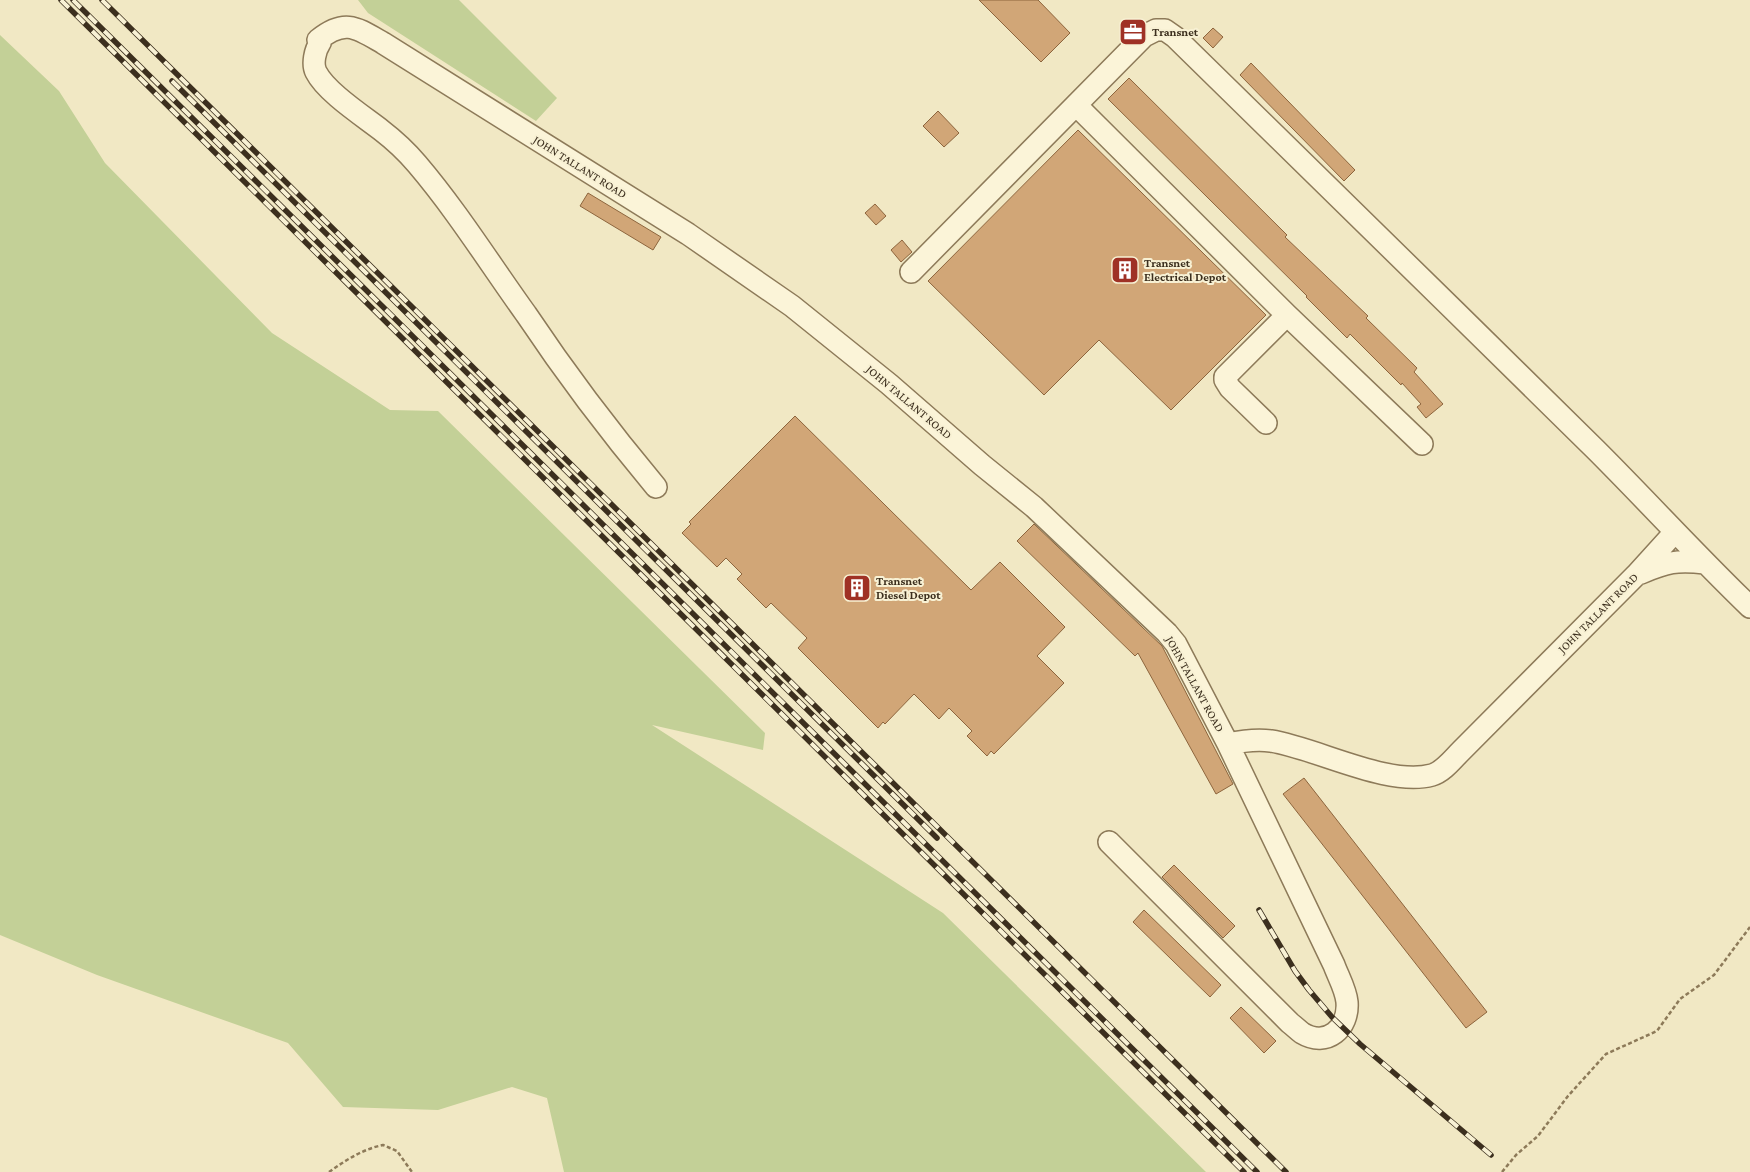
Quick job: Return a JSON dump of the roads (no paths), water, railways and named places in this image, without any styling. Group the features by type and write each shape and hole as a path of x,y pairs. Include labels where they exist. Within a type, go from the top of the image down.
{"lane":[{"name":"JOHN TALLANT ROAD","path":"656,487 587,400 448,202 429,178 406,151 335,94 322,81 315,71 316,50 320,43 318,40 328,31 342,26 359,29 403,55 688,234 792,306 889,384 982,465 1034,507 1156,621 1176,644 1228,744 1330,956 1347,999 1348,1010 1344,1022 1338,1030 1320,1038 1303,1034 1109,842"},
{"path":"911,272 1144,36 1156,30 1165,30 1175,37 1436,293 1750,607"},
{"path":"1076,105 1287,315 1422,444"},
{"path":"1266,423 1227,385 1225,377 1287,315"},
{"name":"JOHN TALLANT ROAD","path":"1228,744 1254,740 1269,741 1287,744 1371,770 1400,776 1417,778 1434,775 1451,761 1636,575 1675,532"},
{"path":"1636,575 1671,562 1705,563"}],"railway":[{"path":"61,0 1244,1172"},
{"path":"73,0 1257,1172"},
{"path":"102,0 1286,1172"},
{"path":"172,81 937,838"},
{"path":"1259,910 1295,971 1332,1017 1360,1044 1491,1155"}],"place":[{"name":"Transnet","path":"1133,32"},
{"name":"Transnet Electrical Depot","path":"1125,270"},
{"name":"Transnet Diesel Depot","path":"857,588"}]}
